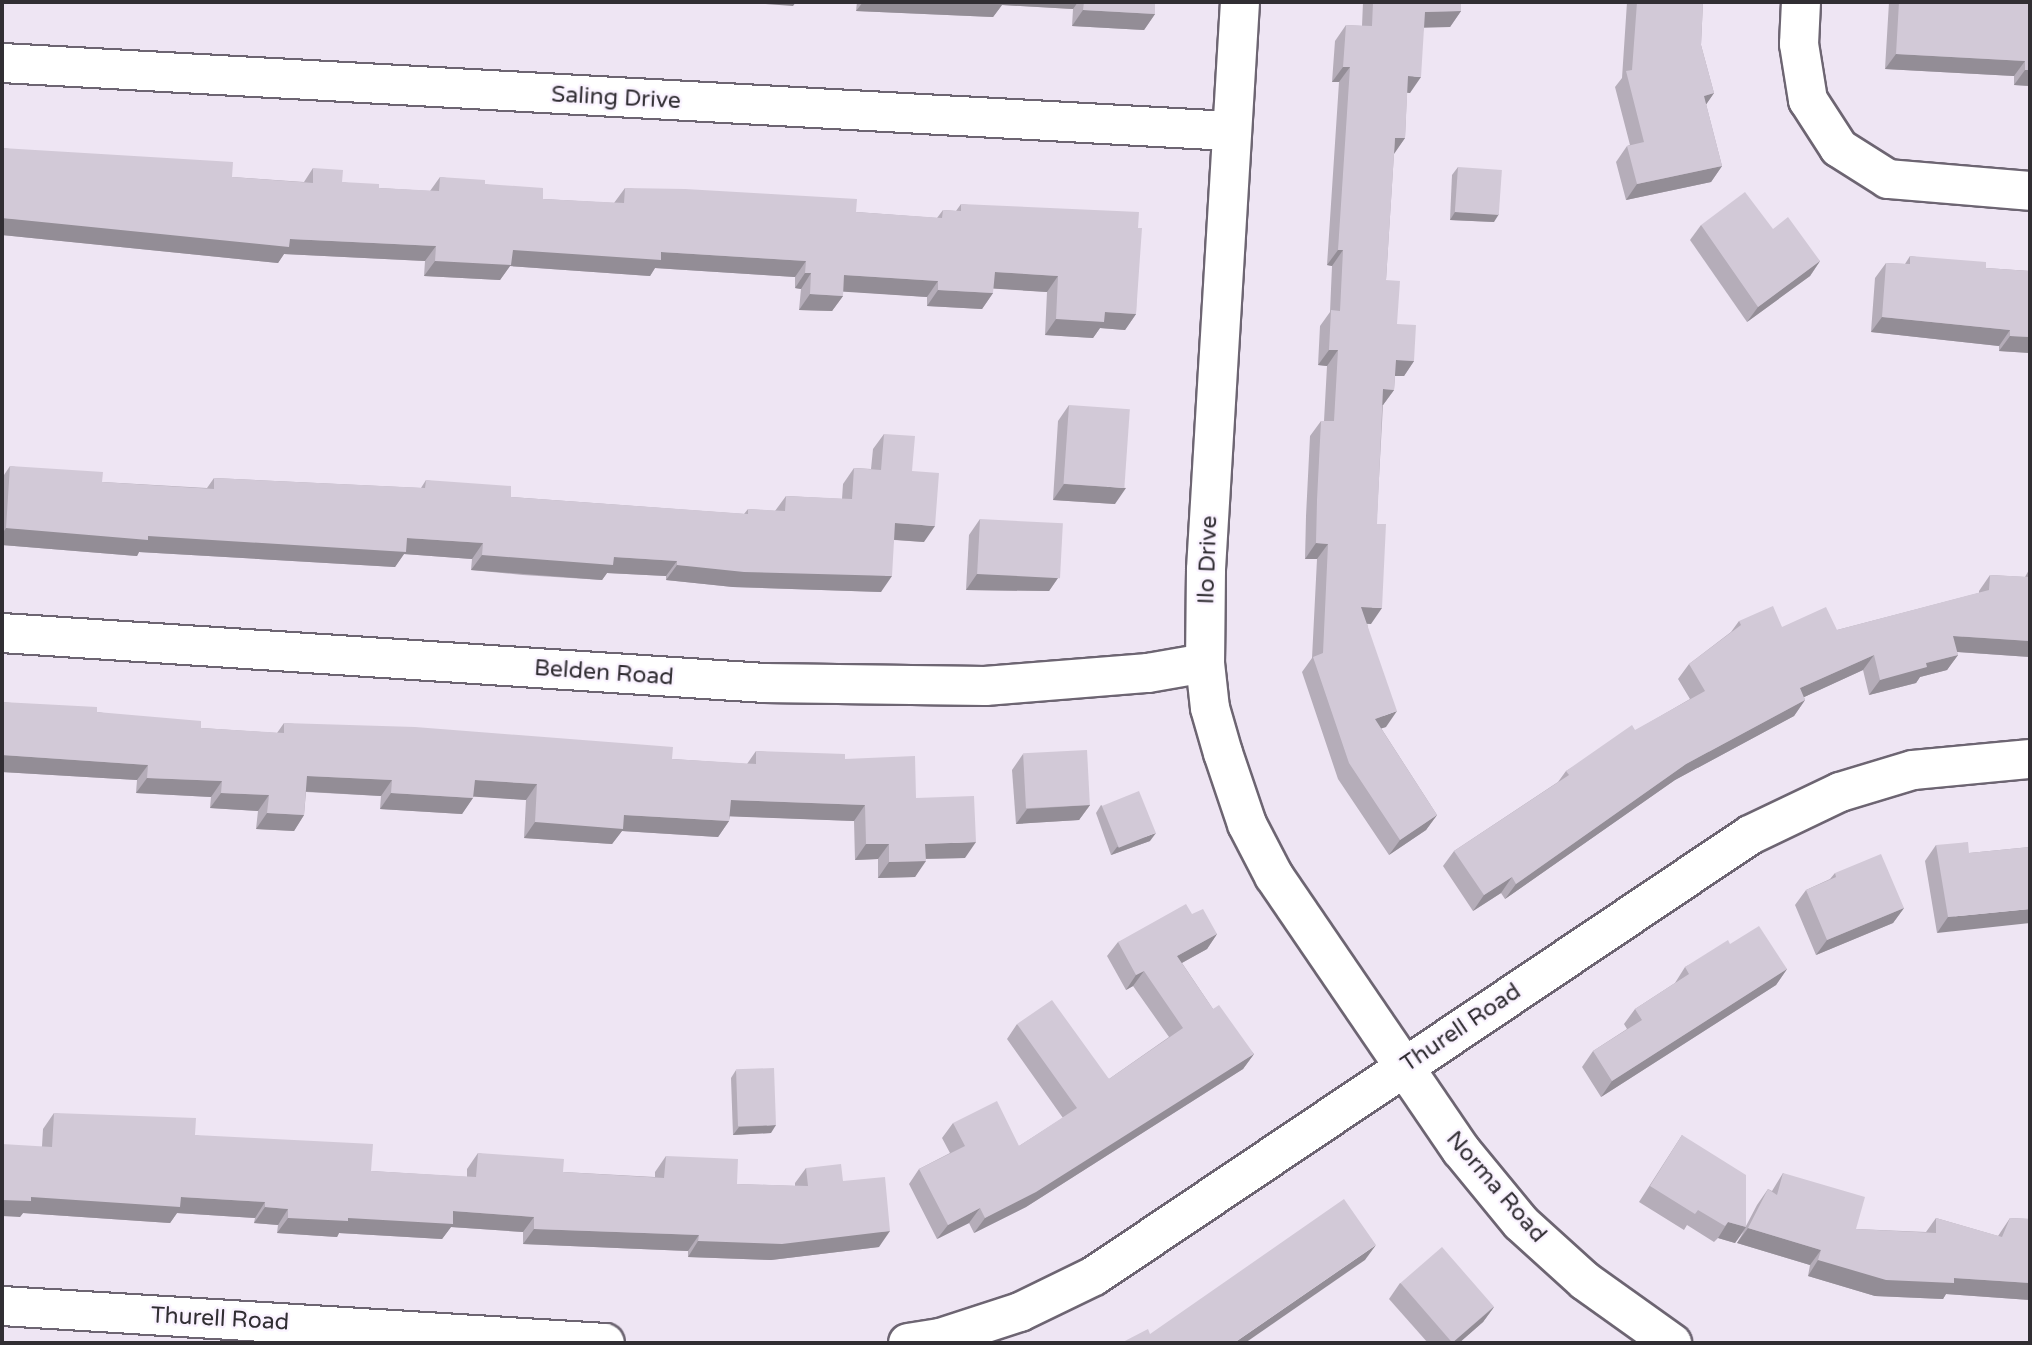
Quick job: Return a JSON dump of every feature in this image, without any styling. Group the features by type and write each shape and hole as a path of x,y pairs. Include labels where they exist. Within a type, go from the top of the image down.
{"street":[{"name":"Ilo Drive","path":"1240,2 1206,570 1205,663 1210,708 1247,824 1274,876 1401,1069"},
{"path":"1801,2 1798,44 1808,100 1839,148 1888,179 2030,191"},
{"name":"Saling Drive","path":"2,63 1231,131"},
{"name":"Belden Road","path":"2,633 764,683 985,686 1148,673 1205,663"},
{"name":"Thurell Road","path":"908,1343 1020,1312 1094,1276 1750,835 1840,792 1913,770 2030,759"},
{"name":"Norma Road","path":"1401,1069 1521,1223 1585,1281 1672,1343"},
{"name":"Thurell Road","path":"2,1306 605,1343"}],"building":[{"path":"1084,2 1155,2 1155,14 1083,10"},
{"path":"1373,2 1461,2 1461,11 1425,12 1421,77 1408,76 1405,138 1395,138 1386,280 1400,281 1397,324 1416,325 1414,361 1396,360 1394,390 1383,389 1377,524 1386,524 1382,608 1361,607 1397,711 1375,719 1437,815 1400,840 1349,763 1313,657 1323,653 1328,544 1316,543 1317,500 1321,421 1334,421 1338,350 1329,350 1331,310 1340,311 1343,250 1338,250 1350,67 1343,67 1346,25 1372,26"},
{"path":"1637,2 1703,2 1701,45 1714,93 1704,96 1722,166 1637,184 1627,146 1644,142 1626,71 1632,70"},
{"path":"1899,2 2030,2 2030,70 2025,70 2025,61 1896,54"},
{"path":"2,148 233,162 232,177 313,183 313,168 343,170 342,182 379,184 379,188 439,191 440,177 485,180 485,184 543,188 543,199 624,203 625,188 685,189 857,199 856,212 942,218 943,210 961,211 961,204 1139,212 1138,228 1142,228 1136,314 1105,312 1104,322 1056,319 1058,276 995,272 993,293 938,290 938,281 844,275 843,296 810,294 811,273 805,273 806,261 661,252 661,260 513,250 511,265 435,261 436,246 290,239 289,247 2,218"},
{"path":"1458,167 1502,170 1499,215 1455,212"},
{"path":"1745,192 1773,229 1788,217 1820,261 1758,307 1701,225"},
{"path":"1910,256 1986,262 1986,268 2030,271 2030,337 2010,336 2010,330 1882,317 1886,263 1910,264"},
{"path":"1069,405 1130,409 1124,488 1063,484"},
{"path":"884,434 915,436 912,471 939,473 935,526 895,523 892,576 744,572 677,565 677,561 614,557 613,565 482,555 483,543 407,538 406,552 148,536 148,540 6,528 10,466 103,472 102,482 214,489 214,478 425,488 426,480 511,486 511,497 748,514 748,509 785,511 786,496 852,499 854,468 881,470"},
{"path":"980,519 1063,523 1060,578 977,574"},
{"path":"1990,575 2030,577 2030,641 1953,636 1958,655 1926,663 1927,667 1880,680 1874,655 1800,688 1805,700 1686,764 1516,884 1512,877 1484,895 1454,851 1569,775 1566,771 1632,725 1635,730 1705,691 1689,664 1741,625 1739,621 1773,606 1782,627 1826,607 1837,630 1989,590"},
{"path":"2,702 97,707 97,712 201,721 201,728 284,733 284,723 415,727 673,747 672,759 756,764 756,751 845,754 845,759 915,756 916,798 974,796 976,842 925,844 926,861 889,862 889,844 866,844 865,805 731,800 729,821 624,815 623,829 535,822 537,784 475,780 473,798 391,793 392,780 307,776 304,815 267,813 269,795 221,793 222,781 147,778 148,765 2,755"},
{"path":"1087,750 1090,805 1026,808 1023,753"},
{"path":"1139,791 1156,833 1119,848 1102,806"},
{"path":"1968,842 1969,853 2030,847 2030,909 1948,917 1936,845"},
{"path":"1881,854 1904,908 1827,940 1806,890 1836,877 1835,873"},
{"path":"1186,904 1192,914 1203,909 1217,934 1177,956 1213,1009 1219,1005 1254,1054 1036,1192 985,1218 980,1208 948,1225 919,1169 965,1146 953,1123 997,1101 1019,1146 1077,1108 1017,1024 1052,1000 1109,1079 1183,1028 1144,971 1136,975 1118,942"},
{"path":"1759,926 1787,969 1612,1081 1593,1051 1642,1020 1635,1009 1689,974 1685,967 1728,940 1730,944"},
{"path":"774,1068 776,1125 738,1126 736,1069"},
{"path":"54,1113 196,1118 195,1135 373,1144 371,1171 476,1177 478,1153 564,1159 563,1172 664,1178 666,1156 738,1159 737,1184 808,1186 806,1168 841,1164 843,1181 885,1177 890,1231 782,1244 698,1241 699,1235 534,1229 534,1217 453,1211 453,1224 348,1218 348,1221 288,1218 288,1209 265,1207 265,1202 181,1197 180,1207 31,1197 31,1201 2,1200 2,1144 52,1147"},
{"path":"1682,1135 1746,1175 1746,1227 1728,1222 1725,1226 1698,1210 1695,1214 1650,1186"},
{"path":"1783,1173 1865,1197 1856,1229 1936,1233 1936,1218 2002,1237 2010,1218 2030,1219 2030,1283 1954,1278 1954,1283 1886,1280 1818,1260 1821,1250 1748,1228 1768,1189 1777,1195"},
{"path":"1344,1199 1376,1245 1234,1343 1121,1343 1148,1329 1150,1334"},
{"path":"1442,1247 1494,1307 1452,1343 1400,1283"}]}
